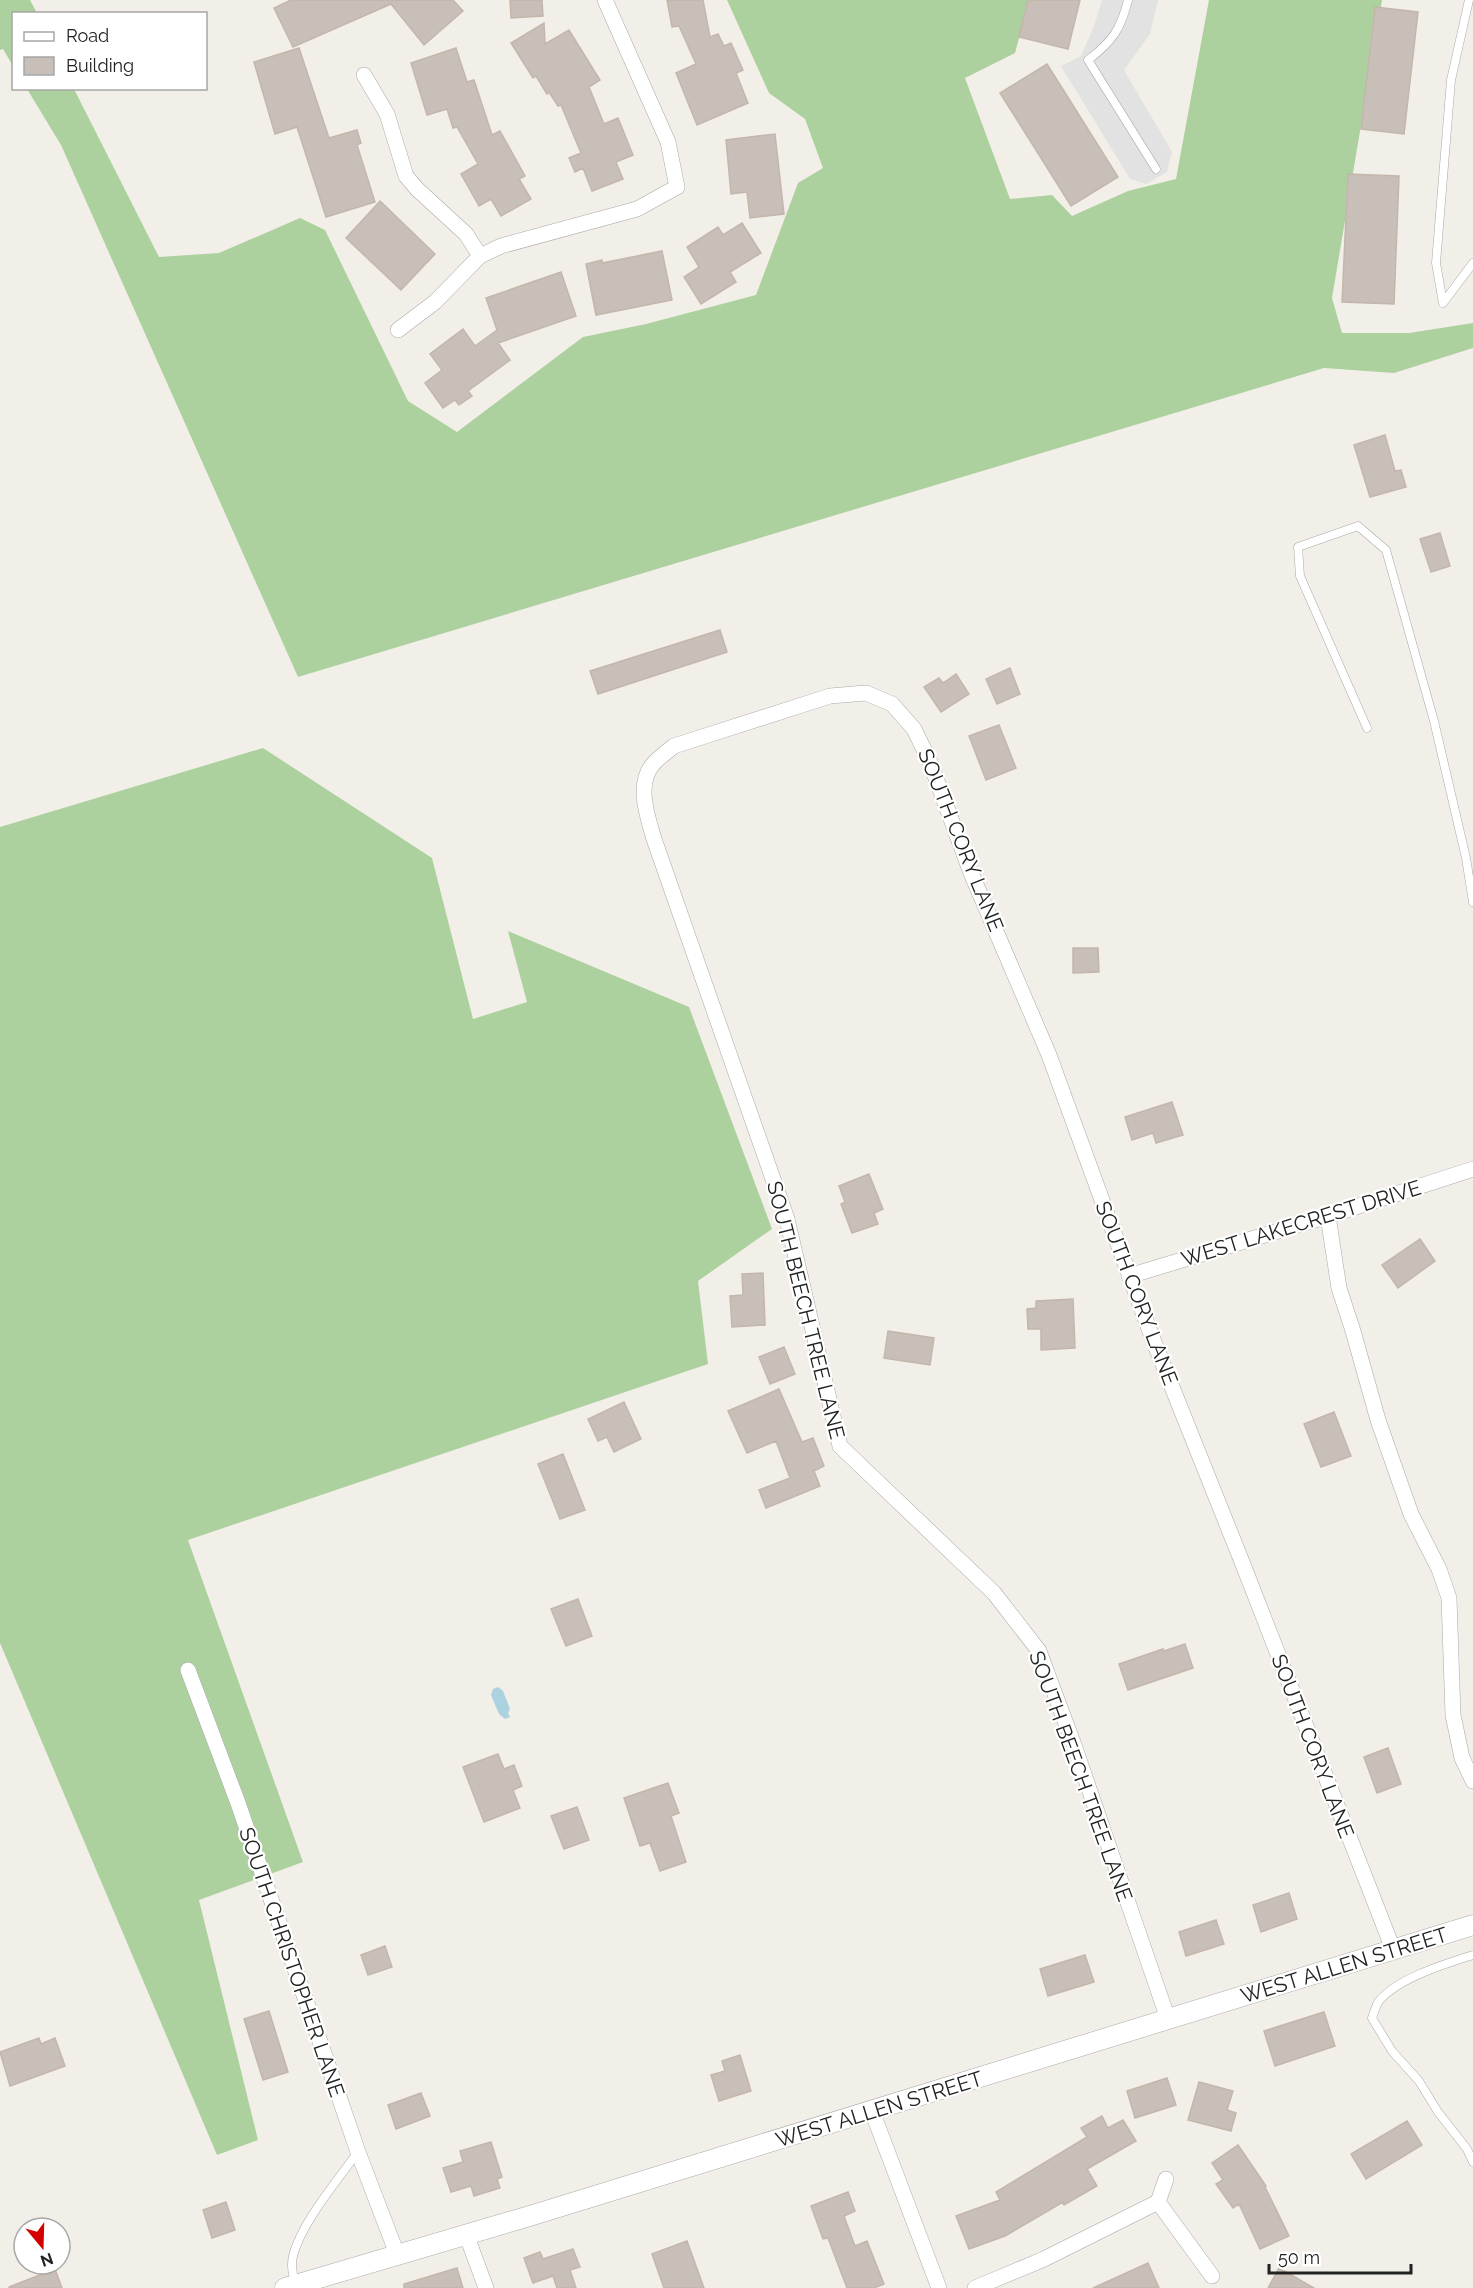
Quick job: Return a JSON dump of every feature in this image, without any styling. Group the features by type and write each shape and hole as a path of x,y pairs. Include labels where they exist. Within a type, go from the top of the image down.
{"street":[{"path":"398,330 435,302 480,256 501,246 637,209 676,187 668,142 605,0"},
{"path":"364,75 387,114 406,176 466,234 480,256"},
{"name":"SOUTH CORY LANE","path":"674,747 830,696 849,693 866,693 892,704 914,729 971,873 1063,1090 1129,1276 1393,1949"},
{"name":"SOUTH BEECH TREE LANE","path":"674,747 653,763 646,779 646,809 654,839 787,1219 840,1446 994,1593 1039,1651 1078,1756 1168,2019"},
{"name":"WEST LAKECREST DRIVE","path":"1129,1276 1328,1216 1473,1169"},
{"path":"1328,1216 1339,1288 1378,1420 1411,1514 1439,1569 1449,1598 1453,1715 1462,1758 1473,1781"},
{"name":"SOUTH CHRISTOPHER LANE","path":"188,1670 238,1803 358,2152 397,2254"},
{"name":"WEST ALLEN STREET","path":"293,2287 1473,1925"},
{"path":"872,2111 939,2288"},
{"path":"975,2288 1044,2259 1158,2202 1166,2179"},
{"path":"1158,2202 1212,2276"},
{"path":"466,2234 486,2288"}],"lane":[{"path":"1128,0 1117,32 1107,46 1088,60 1156,169"},
{"path":"1469,0 1450,80 1436,263 1443,303 1473,263"},
{"path":"1367,728 1300,576 1298,547 1358,526 1386,550 1434,721 1466,858 1473,902"},
{"path":"1473,1955 1428,1971 1397,1986 1378,2001 1372,2018 1392,2051 1419,2081 1473,2162"},
{"path":"293,2287 293,2254 319,2207 358,2152"}],"green space":[{"path":"0,0 30,0 36,12 12,12 12,64 3,49 0,50"},
{"path":"727,0 1029,0 1015,53 965,78 1010,199 1052,195 1072,216 1128,191 1176,179 1209,0 1382,0 1332,298 1342,333 1409,333 1473,323 1473,348 1394,373 1324,368 298,677 61,145 28,90 75,90 159,257 219,253 300,218 325,230 408,401 457,432 583,337 646,324 756,295 798,183 823,168 805,119 769,93"},
{"path":"263,748 432,858 473,1019 527,1002 508,931 689,1007 772,1229 698,1281 708,1364 188,1540 303,1862 199,1900 258,2140 217,2155 0,1643 0,827"}],"shaded area":[{"path":"1102,0 1158,0 1150,34 1124,70 1172,152 1167,172 1146,184 1130,179 1061,66 1081,56"}],"water":[{"path":"498,1687 503,1691 510,1709 508,1713 510,1717 505,1719 499,1714 491,1695 493,1689"}],"building":[{"path":"291,0 453,0 463,11 424,45 391,4 293,47 274,8"},
{"path":"510,0 542,0 543,16 511,18"},
{"path":"667,0 703,0 710,37 718,34 724,46 731,43 743,70 736,73 748,103 697,125 676,73 696,64 679,26 672,27"},
{"path":"1028,0 1080,0 1068,49 1019,37"},
{"path":"1375,7 1418,12 1404,134 1361,129"},
{"path":"544,23 545,44 569,30 600,80 589,87 604,124 618,118 633,155 616,162 623,179 592,191 583,168 575,172 569,158 581,153 561,105 558,106 549,92 547,94 536,76 533,78 511,43"},
{"path":"299,48 329,138 357,130 361,143 357,145 375,202 326,217 297,127 275,134 254,62"},
{"path":"456,48 467,82 474,80 492,135 500,131 525,176 519,179 531,199 501,216 491,199 479,206 461,174 478,164 457,127 453,128 447,109 427,115 411,63"},
{"path":"1047,64 1118,177 1071,206 1000,93"},
{"path":"775,134 784,214 750,218 747,192 731,194 726,140"},
{"path":"1348,174 1399,176 1394,304 1342,302"},
{"path":"380,201 435,254 401,290 346,238"},
{"path":"742,223 761,253 730,272 736,282 701,304 684,277 699,267 687,247 718,227 723,235"},
{"path":"662,251 672,300 596,315 586,264"},
{"path":"561,272 576,316 498,343 510,360 468,391 472,396 459,405 455,400 443,408 425,383 442,370 430,354 463,329 475,346 497,330 486,298"},
{"path":"1385,435 1395,471 1401,470 1406,487 1370,497 1354,445"},
{"path":"1440,533 1450,566 1431,572 1420,539"},
{"path":"720,630 727,652 598,694 590,671"},
{"path":"1010,668 1020,694 997,704 986,679"},
{"path":"956,674 969,694 941,712 924,687 939,678 943,683"},
{"path":"999,725 1016,768 986,780 969,736"},
{"path":"1073,948 1098,948 1099,972 1073,973"},
{"path":"1172,1102 1183,1135 1156,1143 1153,1133 1132,1140 1125,1117"},
{"path":"869,1174 883,1209 874,1213 878,1224 852,1233 841,1204 845,1202 839,1186"},
{"path":"1420,1239 1435,1261 1398,1288 1382,1265"},
{"path":"763,1273 765,1325 732,1327 730,1296 743,1295 742,1274"},
{"path":"1073,1299 1075,1348 1041,1350 1041,1329 1028,1329 1027,1309 1036,1308 1036,1301"},
{"path":"888,1331 934,1338 930,1365 884,1358"},
{"path":"784,1347 795,1374 770,1384 759,1357"},
{"path":"779,1389 802,1442 813,1438 824,1466 814,1471 820,1486 766,1508 759,1490 790,1478 776,1441 747,1453 728,1411"},
{"path":"624,1402 641,1439 614,1452 607,1437 598,1441 588,1419"},
{"path":"1334,1412 1351,1456 1321,1467 1304,1424"},
{"path":"563,1454 585,1510 560,1519 538,1464"},
{"path":"578,1599 592,1636 566,1646 551,1609"},
{"path":"1185,1644 1193,1668 1128,1690 1119,1664"},
{"path":"1388,1748 1401,1784 1377,1793 1364,1757"},
{"path":"498,1754 504,1769 514,1765 522,1786 513,1790 520,1808 484,1822 463,1767"},
{"path":"668,1783 679,1813 671,1816 686,1862 660,1871 650,1843 640,1846 624,1798"},
{"path":"577,1807 589,1840 564,1849 551,1816"},
{"path":"1289,1893 1297,1919 1261,1932 1253,1905"},
{"path":"1216,1920 1224,1944 1186,1956 1179,1932"},
{"path":"385,1946 392,1967 368,1975 361,1955"},
{"path":"1085,1955 1094,1982 1048,1996 1040,1969"},
{"path":"269,2011 288,2072 263,2080 244,2019"},
{"path":"1324,2012 1335,2046 1275,2066 1264,2031"},
{"path":"39,2038 41,2044 55,2038 65,2066 10,2086 0,2052"},
{"path":"740,2055 751,2091 719,2101 711,2075 725,2071 722,2061"},
{"path":"1167,2078 1176,2105 1135,2118 1127,2091"},
{"path":"1199,2082 1233,2091 1227,2110 1236,2113 1231,2131 1188,2120"},
{"path":"421,2093 430,2116 396,2129 388,2105"},
{"path":"1102,2116 1108,2128 1123,2120 1136,2141 1087,2169 1097,2186 1064,2205 1063,2202 1005,2236 969,2249 956,2216 1000,2200 996,2192 1087,2137 1081,2128"},
{"path":"1407,2121 1422,2145 1366,2179 1351,2154"},
{"path":"491,2142 502,2177 497,2179 500,2188 474,2196 471,2186 451,2192 443,2168 463,2162 460,2151"},
{"path":"1238,2145 1266,2186 1289,2236 1260,2249 1239,2204 1233,2208 1216,2184 1223,2180 1212,2163"},
{"path":"848,2192 855,2211 844,2216 855,2246 867,2241 884,2284 874,2288 847,2288 828,2238 823,2239 811,2206"},
{"path":"226,2202 235,2230 212,2238 203,2210"},
{"path":"687,2241 704,2288 664,2288 652,2254"},
{"path":"573,2249 580,2267 570,2270 576,2288 557,2288 553,2276 533,2283 524,2258 540,2252 543,2259"},
{"path":"1148,2263 1159,2288 1093,2288"},
{"path":"457,2268 463,2288 404,2288 404,2284"},
{"path":"1279,2268 1314,2288 1268,2288"},
{"path":"37,2276 58,2276 62,2288 9,2288"}]}
